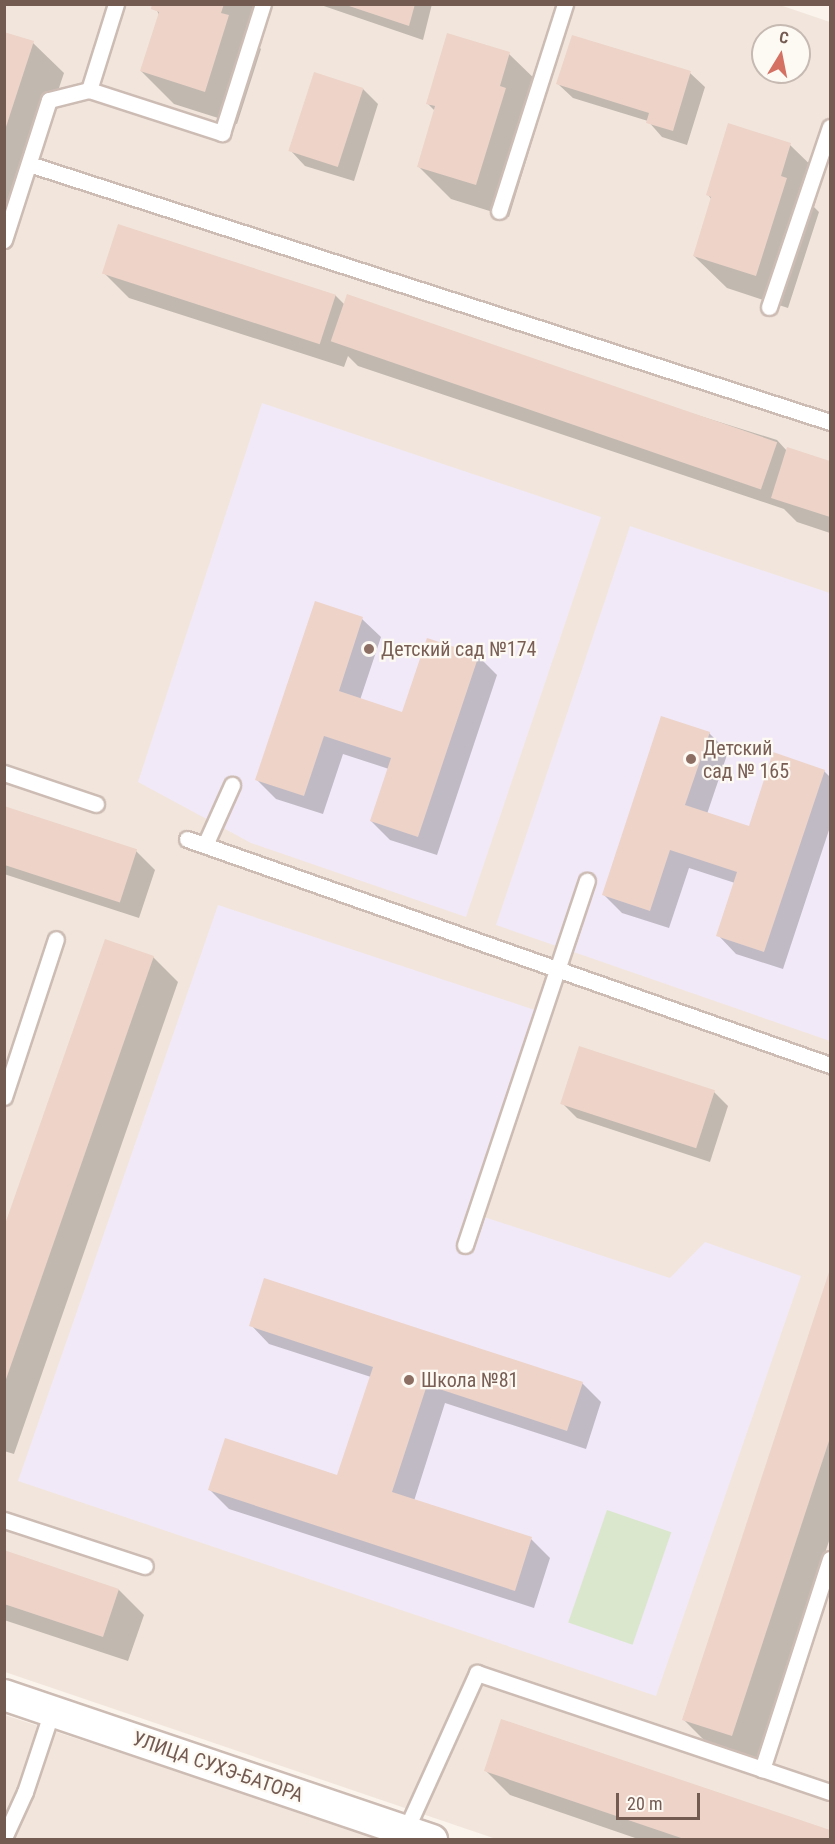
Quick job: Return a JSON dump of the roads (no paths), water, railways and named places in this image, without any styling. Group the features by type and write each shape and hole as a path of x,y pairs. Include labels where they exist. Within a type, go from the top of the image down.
{"street":[{"name":"УЛИЦА СУХЭ-БАТОРА","path":"4,1695 413,1836"}],"lane":[{"path":"89,90 116,4"},
{"path":"4,240 49,100 89,90 222,133 263,4"},
{"path":"500,211 565,4"},
{"path":"769,307 831,127"},
{"path":"29,164 831,422"},
{"path":"4,773 96,804"},
{"path":"206,845 232,785"},
{"path":"187,838 831,1065"},
{"path":"465,1245 587,881"},
{"path":"4,1097 56,939"},
{"path":"4,1520 145,1566"},
{"path":"762,1769 831,1559"},
{"path":"413,1836 477,1673 831,1792"},
{"path":"4,1838 8,1814 25,1792 52,1711"}],"place":[{"name":"Детский сад №174","path":"369,649"},
{"name":"Детский сад № 165","path":"691,759"},
{"name":"Школа №81","path":"409,1380"}]}
